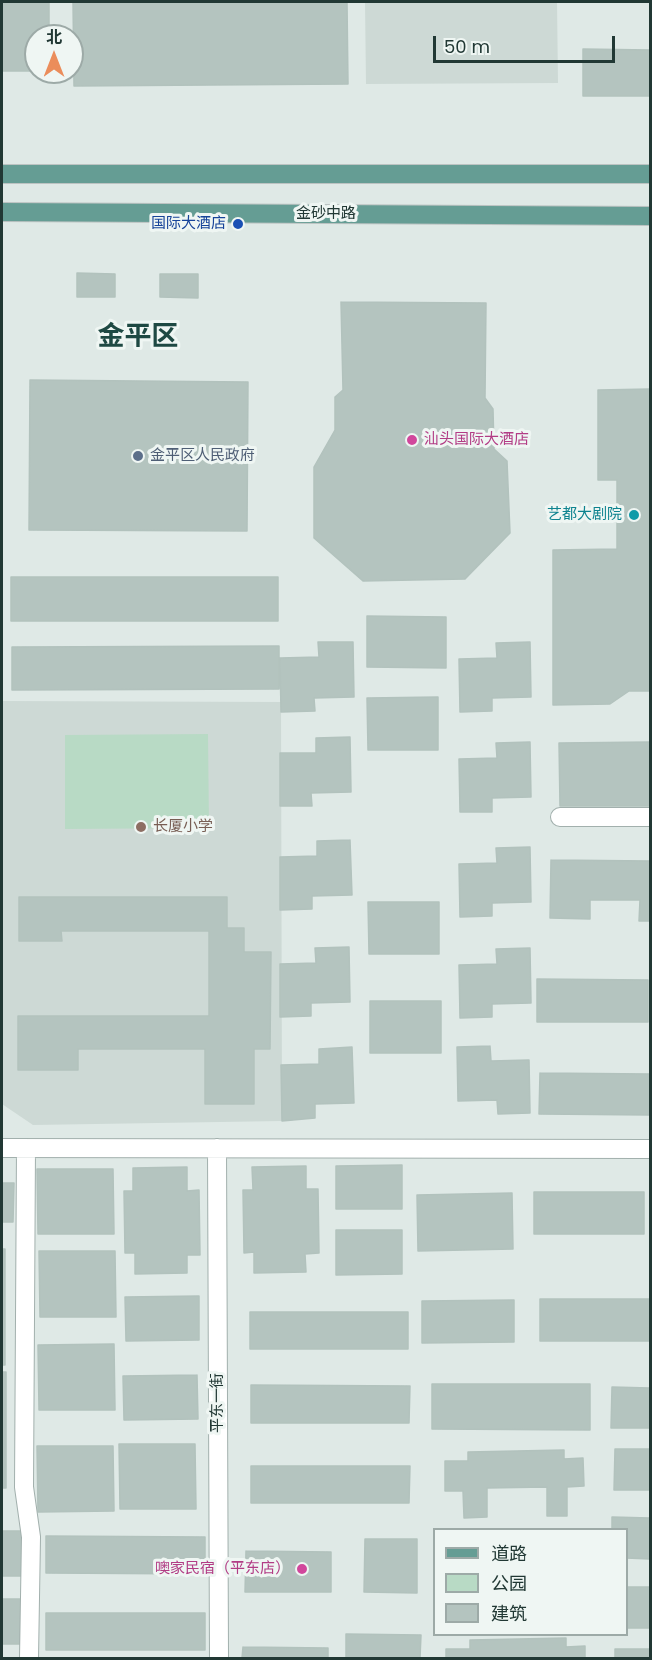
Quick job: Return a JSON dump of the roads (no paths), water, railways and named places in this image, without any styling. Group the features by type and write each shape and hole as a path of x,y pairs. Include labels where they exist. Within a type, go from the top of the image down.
{"main road":[{"path":"2,174 651,174"},
{"name":"金砂中路","path":"2,212 651,216"}],"street":[{"path":"560,817 651,816"},
{"path":"2,1148 651,1149"},
{"path":"26,1148 24,1487 31,1537 29,1659"},
{"name":"平东一街","path":"217,1148 219,1659"}],"place":[{"name":"国际大酒店","path":"238,224"},
{"name":"汕头国际大酒店","path":"412,440"},
{"name":"金平区人民政府","path":"138,456"},
{"name":"艺都大剧院","path":"634,515"},
{"name":"长厦小学","path":"141,827"},
{"name":"噢家民宿（平东店）","path":"302,1569"}],"district":[{"name":"金平区","path":"138,338"}]}
